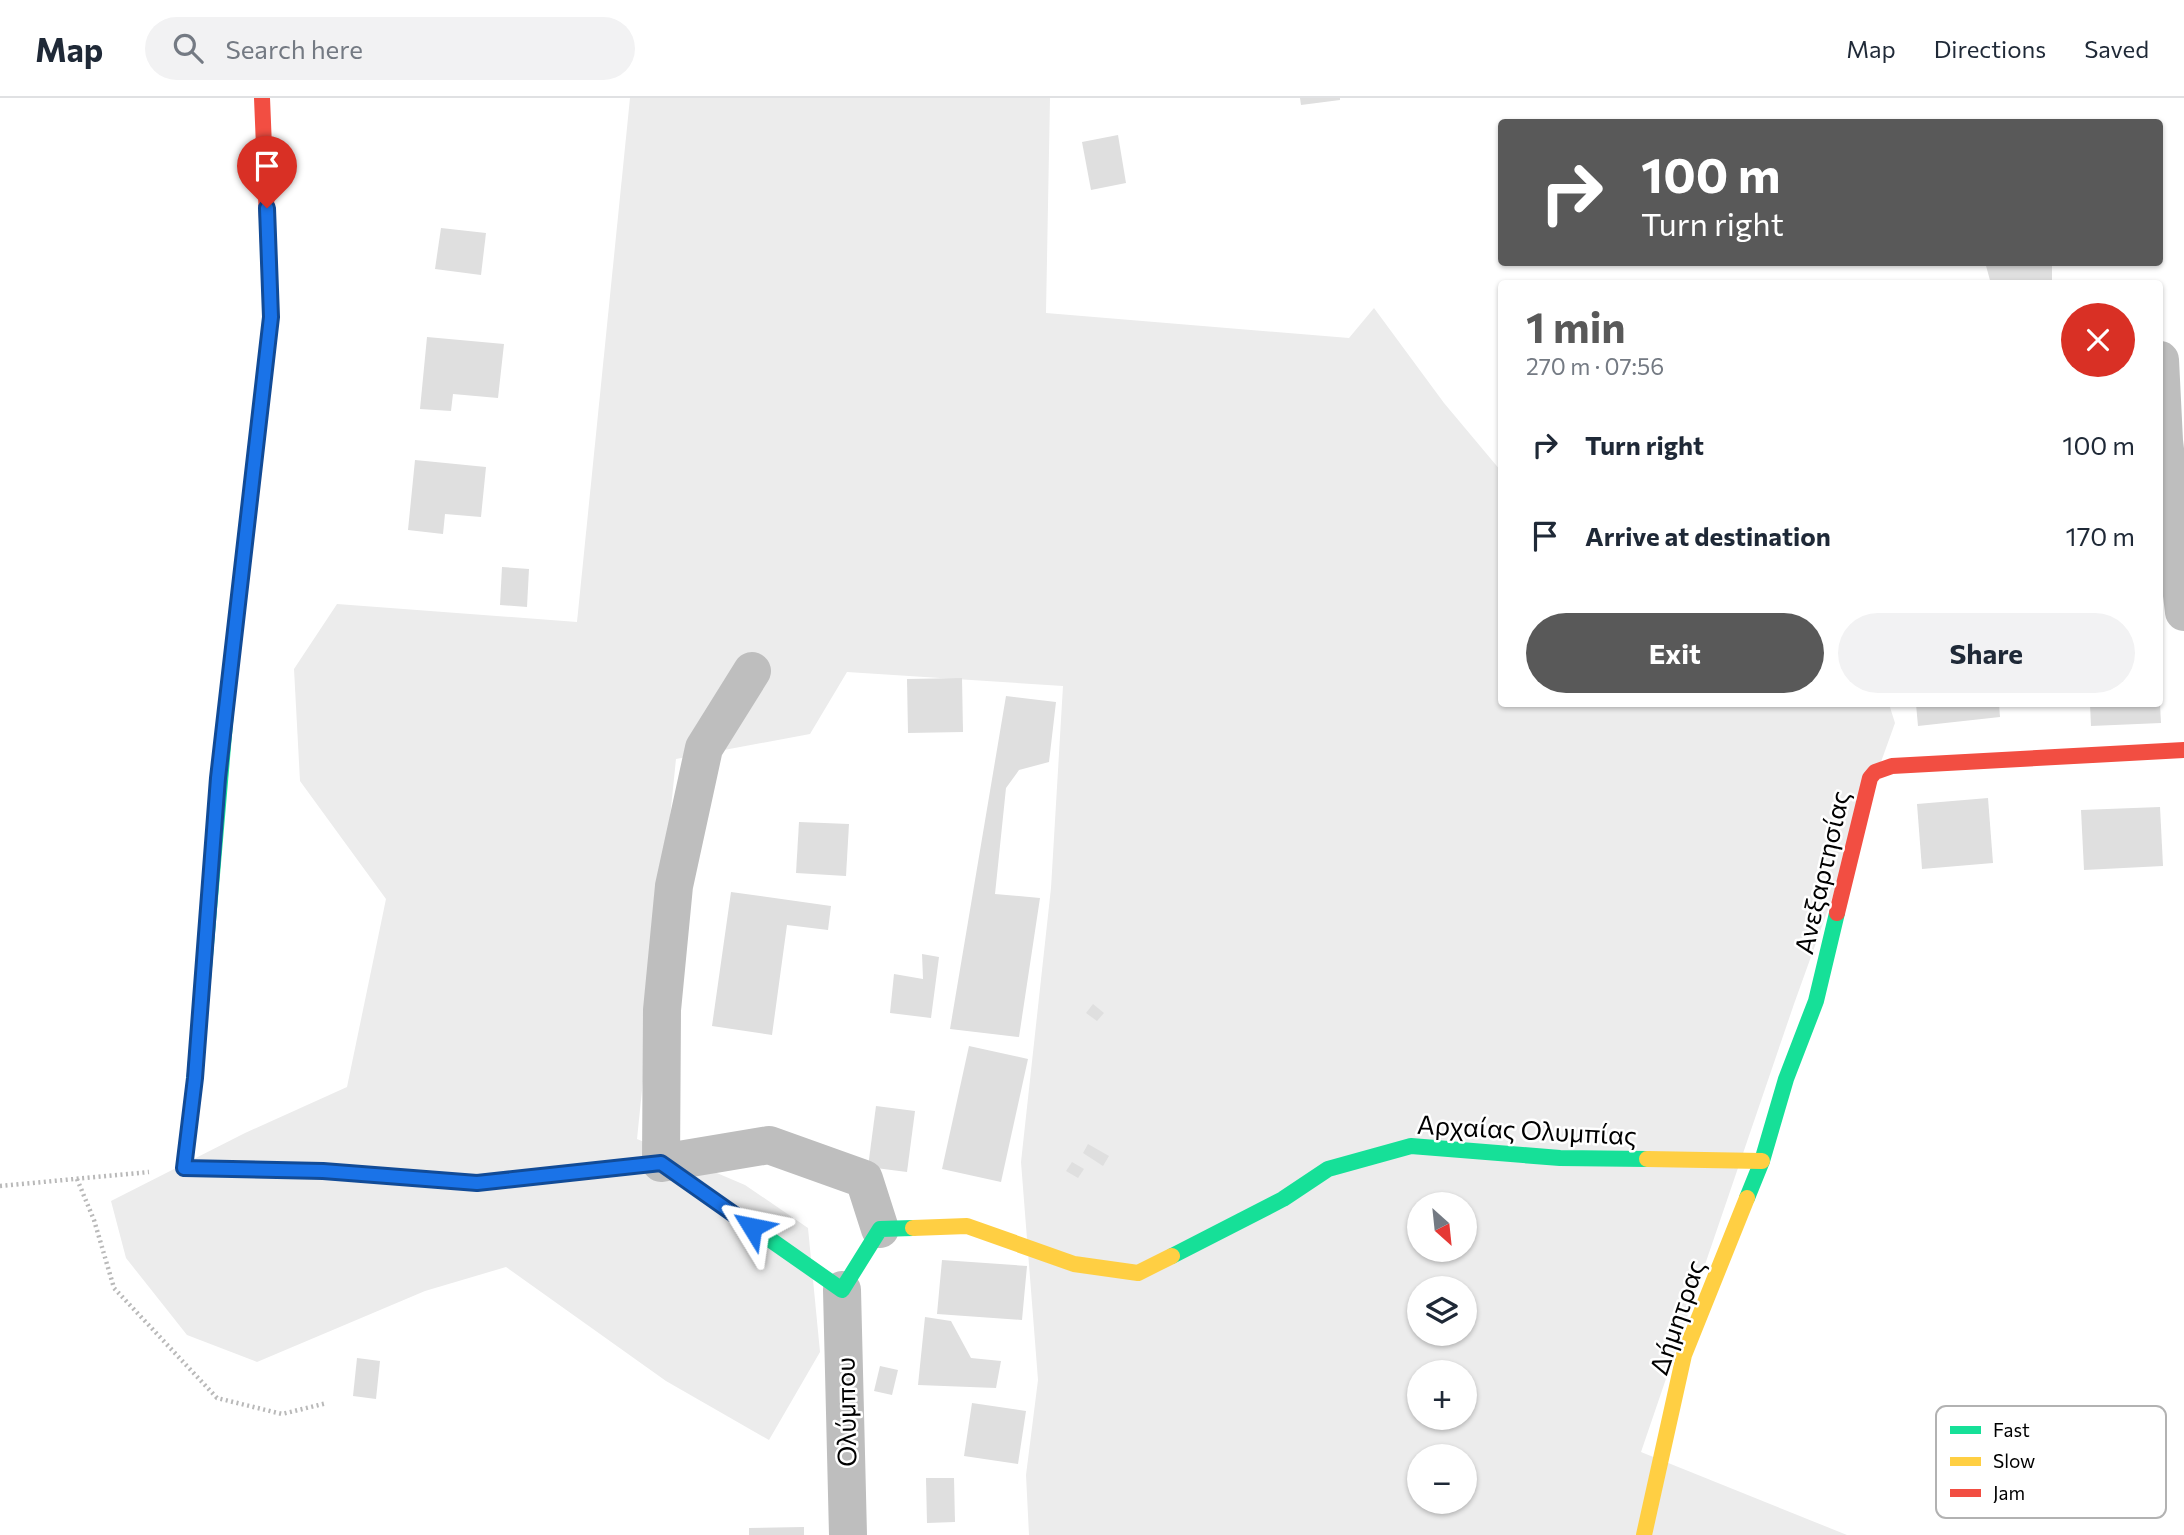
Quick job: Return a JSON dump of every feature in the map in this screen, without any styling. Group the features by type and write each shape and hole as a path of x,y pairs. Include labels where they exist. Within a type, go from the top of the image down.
{"street":[{"path":"262,98 271,317 218,778 195,1078 184,1168 323,1171 477,1183 661,1163 769,1144 864,1179 880,1229 842,1290 661,1163"},
{"path":"2163,387 2184,612"},
{"path":"661,1163 662,1010 674,886 704,748 752,671"},
{"name":"Ανεξαρτησίας","path":"1762,1161 1786,1079 1816,1001 1866,786 1875,772 1892,766 2184,750"},
{"name":"Αρχαίας Ολυμπίας","path":"880,1229 967,1226 1073,1264 1138,1273 1283,1199 1328,1169 1411,1146 1560,1158 1762,1161"},
{"name":"Δήμητρας","path":"1644,1535 1684,1355 1762,1161"},
{"name":"Ολύμπου","path":"842,1290 848,1535"}],"path":[{"path":"0,1185 184,1168"},
{"path":"77,1179 94,1220 114,1289 217,1398 282,1413 327,1403"}],"shaded area":[{"path":"630,98 1050,98 1046,313 1349,338 1374,308 1444,403 1498,467 1498,707 1890,707 1895,723 1794,1004 1641,1452 1847,1535 1029,1535 1026,1475 1038,1380 1021,1162 1051,888 1063,686 847,672 810,734 676,759 637,1139 745,1185 808,1228 820,1352 769,1440 666,1381 506,1267 425,1291 257,1362 187,1335 126,1258 111,1201 245,1133 347,1087 386,899 300,781 294,669 337,604 577,622"}],"building":[{"path":"1300,98 1340,98 1340,100 1301,105"},
{"path":"1118,135 1126,183 1091,190 1082,142"},
{"path":"441,228 486,233 481,275 435,269"},
{"path":"1986,266 2052,266 2052,280 1990,280"},
{"path":"427,337 504,344 498,398 453,394 451,411 420,409"},
{"path":"415,460 486,467 481,517 445,514 443,534 408,530"},
{"path":"502,567 529,569 527,607 500,605"},
{"path":"962,678 963,732 908,733 907,679"},
{"path":"1006,696 1056,702 1049,762 1019,770 1006,788 995,894 1040,898 1019,1037 950,1029"},
{"path":"1916,707 1999,707 2000,717 1918,726"},
{"path":"2090,707 2160,707 2161,723 2091,726"},
{"path":"1988,798 1993,863 1922,869 1917,804"},
{"path":"2160,807 2163,866 2084,870 2081,810"},
{"path":"799,822 849,824 846,876 796,873"},
{"path":"731,892 831,906 828,930 787,925 772,1035 712,1026"},
{"path":"922,954 939,957 931,1018 890,1013 894,974 923,979"},
{"path":"1093,1004 1104,1013 1097,1021 1086,1013"},
{"path":"969,1046 1028,1059 1001,1182 942,1169"},
{"path":"876,1106 915,1111 907,1172 868,1167"},
{"path":"1088,1144 1109,1156 1103,1166 1083,1153"},
{"path":"1072,1162 1084,1169 1078,1178 1066,1171"},
{"path":"942,1260 1027,1266 1022,1320 937,1314"},
{"path":"925,1317 951,1321 971,1358 1001,1361 996,1388 918,1385"},
{"path":"357,1358 380,1361 376,1399 353,1396"},
{"path":"880,1366 898,1370 892,1395 874,1391"},
{"path":"972,1403 1026,1411 1018,1464 964,1456"},
{"path":"926,1478 954,1478 955,1522 927,1523"},
{"path":"804,1527 804,1535 749,1535 749,1528"}],"traffic: fast":[{"path":"194,1084 227,700"},
{"path":"1747,1198 1762,1161 1786,1079 1816,1001 1837,913"},
{"path":"1172,1256 1283,1199 1328,1169 1411,1146 1560,1158 1647,1159"},
{"path":"609,1169 661,1163 842,1290 880,1229 913,1228"}],"traffic: slow":[{"path":"1647,1159 1762,1161"},
{"path":"1644,1535 1684,1355 1747,1198"},
{"path":"913,1228 967,1226 1074,1264 1138,1273 1172,1256"}],"traffic: jam":[{"path":"227,700 271,317 262,98"},
{"path":"1837,913 1870,778 1875,772 1892,766 2184,750"},
{"path":"194,1084 184,1168 323,1171 477,1183 609,1169"}],"route":[{"path":"267,208 271,317 218,778 195,1078 184,1168 323,1171 477,1183 661,1163 752,1227"}]}
